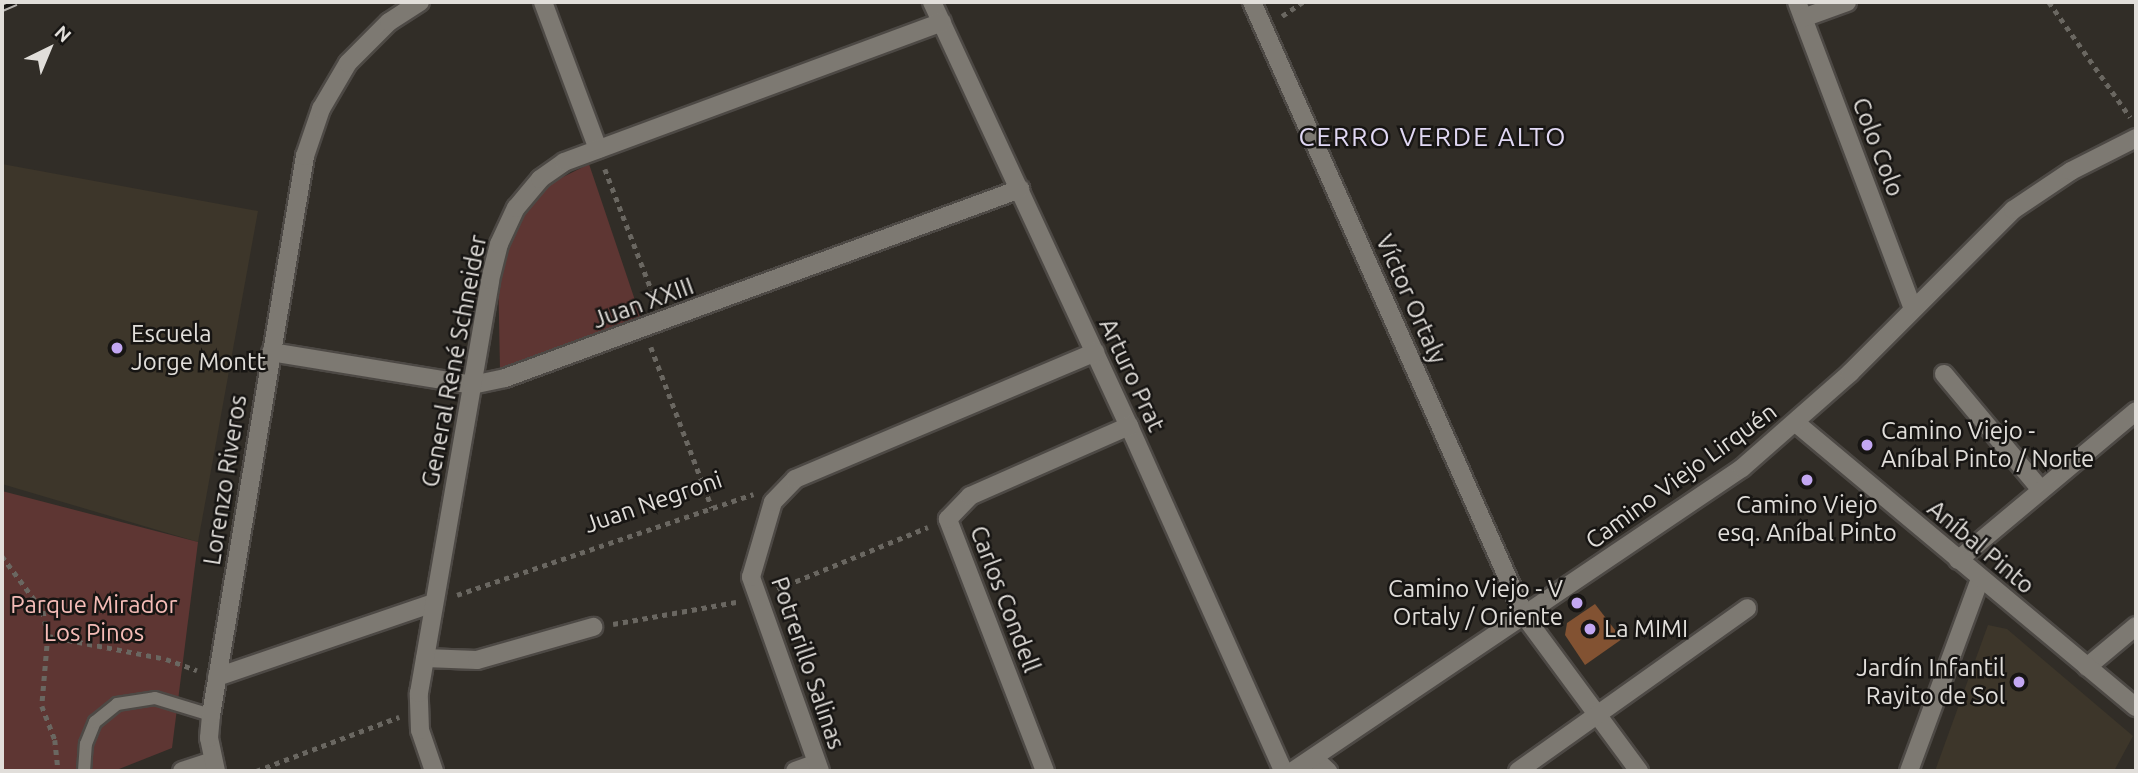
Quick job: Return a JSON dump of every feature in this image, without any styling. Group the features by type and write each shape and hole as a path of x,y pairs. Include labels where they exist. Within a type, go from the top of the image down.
{"street":[{"name":"Lorenzo Riveros","path":"214,766 211,715 299,181 321,109 367,41 420,2"},
{"path":"542,2 597,149"},
{"name":"Arturo Prat","path":"932,2 1129,426 1283,771"},
{"name":"Víctor Ortaly","path":"1252,2 1525,617 1639,771"},
{"path":"1800,10 1847,2"},
{"name":"Colo Colo","path":"1800,10 1913,309"},
{"name":"General René Schneider","path":"418,710 433,603 492,270 505,228 540,179 564,162 597,149 942,22"},
{"name":"Camino Viejo Lirquén","path":"1293,771 1321,765 1525,617 1712,490 1796,423 2013,210 2071,171 2136,138"},
{"name":"Juan XXIII","path":"271,352 472,385 505,378 645,330 1020,189"},
{"path":"780,492 795,479 1095,352"},
{"path":"1944,374 2041,491"},
{"path":"1958,560 2136,411"},
{"name":"Aníbal Pinto","path":"1796,423 2136,707"},
{"name":"Carlos Condell","path":"1045,771 948,519 970,496 1129,426"},
{"name":"Potrerillo Salinas","path":"780,492 768,514 751,577 818,767"},
{"path":"1909,771 1980,579"},
{"path":"217,677 433,603"},
{"path":"1518,771 1747,608"},
{"path":"2087,667 2136,626"},
{"path":"425,657 477,660 593,627"},
{"path":"418,710 434,771"},
{"path":"182,771 214,766"},
{"path":"795,771 818,767"}],"lane":[{"path":"84,771 86,744 94,722 117,704 155,698 211,715"}],"path":[{"path":"2049,2 2136,126"},
{"path":"597,149 664,321"},
{"path":"645,330 712,508"},
{"name":"Juan Negroni","path":"433,603 764,491 780,492"},
{"path":"2,556 43,611 48,636 42,706 55,740 58,771"},
{"path":"48,636 166,659 217,677"},
{"path":"256,771 418,710"}],"shaded area":[{"name":"Escuela Jorge Montt","path":"2,164 258,211 198,542 2,484"},
{"name":"Jardín Infantil Rayito de Sol","path":"1988,625 2007,629 2133,736 2114,771 1935,771"}],"green space":[{"path":"589,164 642,321 500,370 498,267 525,205 557,180"},
{"name":"Parque Mirador Los Pinos","path":"2,491 198,542 172,748 114,771 2,771"}],"building":[{"name":"La MIMI","path":"1595,604 1622,639 1585,665 1565,635 1567,623"}],"railway":[{"path":"2,8 16,2"}],"place":[{"name":"Escuela Jorge Montt","path":"117,348"},
{"name":"Camino Viejo - Aníbal Pinto / Norte","path":"1867,445"},
{"name":"Camino Viejo esq. Aníbal Pinto","path":"1807,480"},
{"name":"Camino Viejo - V Ortaly / Oriente","path":"1577,603"},
{"name":"La MIMI","path":"1590,629"},
{"name":"Jardín Infantil Rayito de Sol","path":"2019,682"}],"district":[{"name":"CERRO VERDE ALTO","path":"1433,137"}]}
